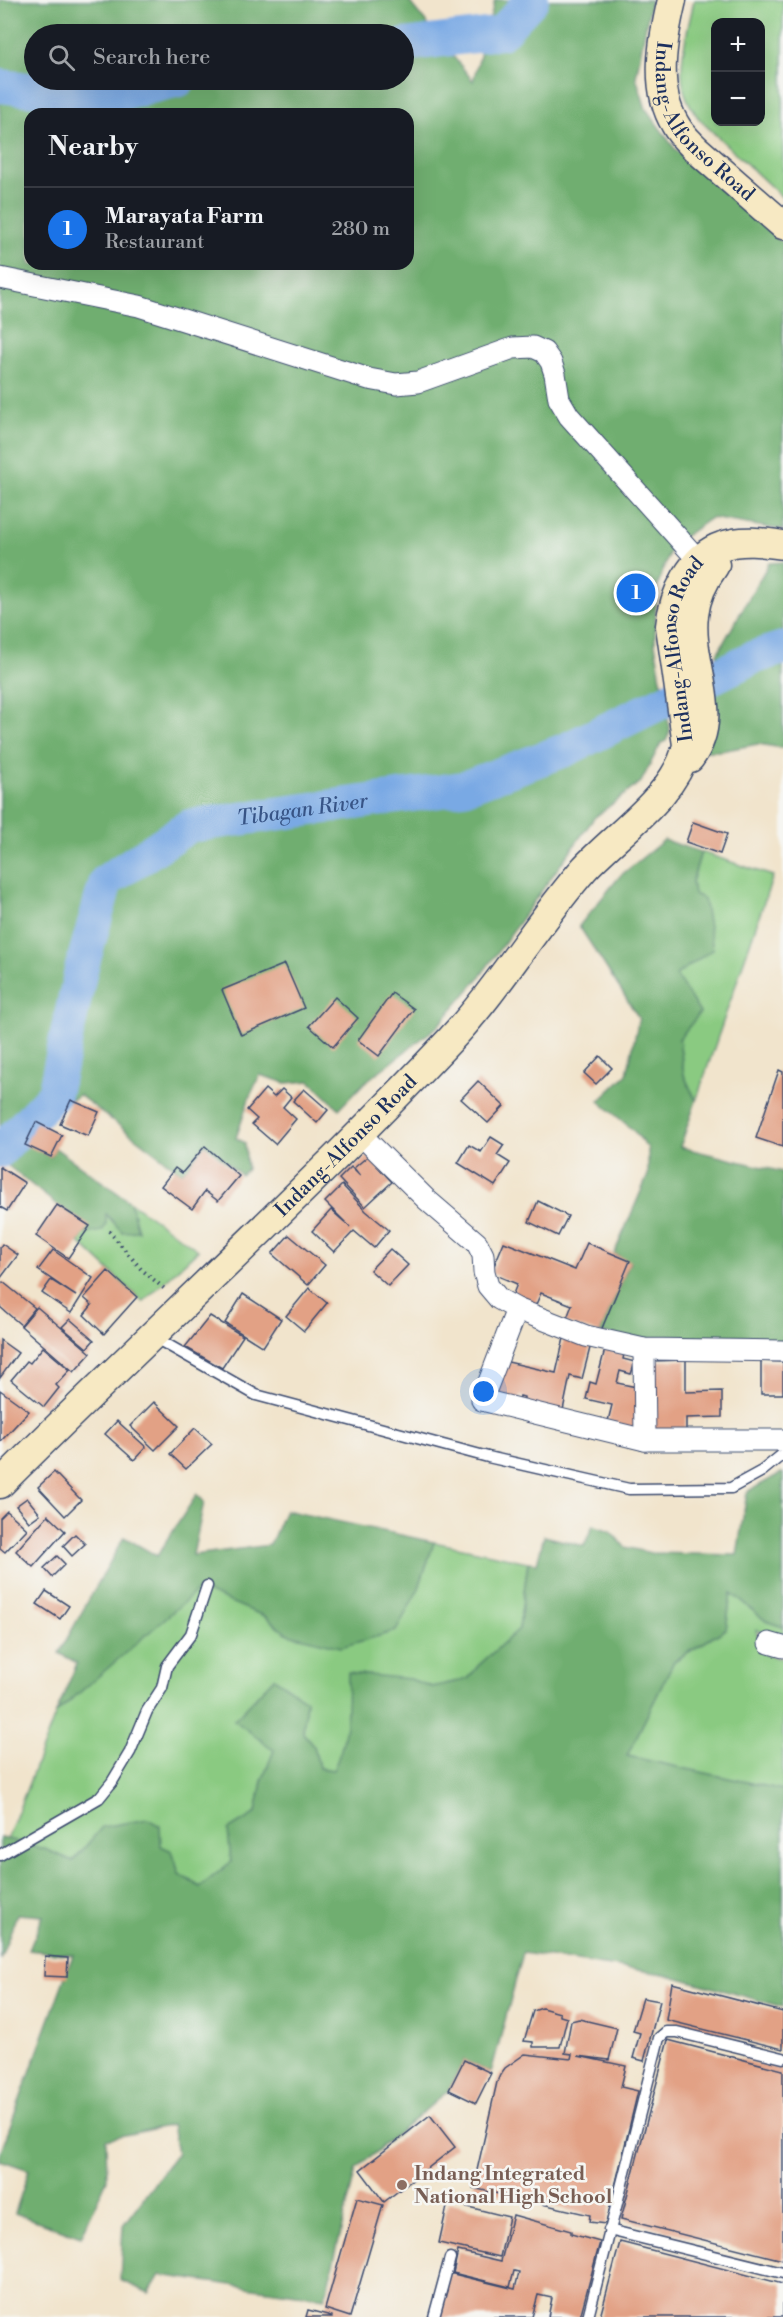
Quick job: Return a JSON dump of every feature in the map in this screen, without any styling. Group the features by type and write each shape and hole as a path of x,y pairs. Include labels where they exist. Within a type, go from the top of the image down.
{"main road":[{"name":"Indang-Alfonso Road","path":"672,0 664,36 663,83 672,119 683,136 696,149 783,225"},
{"name":"Indang-Alfonso Road","path":"0,1484 359,1133 466,1022 565,892 604,849 651,804 668,783 686,751 695,720 683,638 694,616 702,586 726,550 740,542"},
{"name":"Indang-Alfonso Road","path":"683,638 670,626 674,604 685,581 699,561 721,546 740,542 783,545"}],"street":[{"path":"0,278 139,306 369,379 396,384 418,382 513,348 533,347 543,352 551,362 559,399 569,416 699,561"},
{"path":"359,1133 427,1200 477,1243 483,1255 488,1286 499,1299 517,1309 586,1336 644,1349 783,1352"},
{"path":"517,1309 482,1400 645,1440 783,1440"},
{"path":"644,1349 645,1440"}],"lane":[{"path":"152,1335 256,1395 488,1457 629,1489 731,1488 762,1471 783,1454"},
{"path":"0,1855 99,1798 112,1782 130,1752 147,1711 162,1688 167,1666 191,1634 207,1586"},
{"path":"588,2317 657,2043 662,2035 670,2031 677,2032 783,2058"},
{"path":"609,2230 783,2273"},
{"path":"434,2317 450,2258"}],"path":[{"path":"109,1231 156,1284 184,1304"}],"green space":[{"path":"0,0 408,0 473,81 495,0 651,0 636,77 646,109 675,149 783,243 783,530 711,518 672,545 656,590 655,644 670,731 666,741 661,743 641,782 594,818 479,978 437,1027 364,1083 339,1109 310,1081 286,1083 260,1075 250,1096 236,1138 245,1143 247,1169 241,1175 205,1144 182,1173 79,1095 23,1128 25,1144 51,1157 55,1148 130,1202 138,1231 122,1232 106,1214 106,1225 102,1231 84,1234 89,1226 57,1205 2,1161 0,1163"},
{"path":"694,0 783,0 783,198 700,120 684,90 682,68 684,45"},
{"path":"783,562 783,748 758,744 721,751 701,751 712,678 723,672 717,654 769,563"},
{"path":"664,840 701,852 692,882 694,894 704,899 713,949 676,975 700,1013 679,1039 684,1075 696,1101 680,1147 783,1172 783,1342 647,1340 600,1333 630,1262 614,1254 648,1175 648,1148 633,1130 599,1101 627,1074 639,1018 579,926 620,876"},
{"path":"701,852 773,876 696,1101 684,1075 679,1039 676,975 713,949 692,882"},
{"path":"130,1202 198,1250 143,1302 79,1242 84,1234 92,1233 106,1214 138,1231"},
{"path":"783,1473 783,1627 766,1621 731,1593 726,1629 674,1661 627,1756 783,1790 783,2007 664,1974 523,1953 491,2073 464,2060 449,2090 356,2169 325,2298 160,2275 149,2293 120,2280 123,2225 177,2153 172,2125 106,2139 107,2179 81,2237 15,2213 29,2170 0,2160 0,2154 73,1955 29,1950 43,1916 17,1914 0,1960 0,1837 47,1850 73,1861 102,1827 148,1819 160,1826 161,1846 172,1851 179,1874 200,1887 231,1862 228,1830 256,1813 262,1781 274,1750 234,1720 274,1678 306,1700 303,1733 314,1746 319,1768 333,1770 345,1735 348,1673 410,1679 432,1687 468,1679 478,1666 519,1629 528,1562 537,1563 544,1536 584,1546 593,1525 610,1531 625,1547 651,1553 737,1555 747,1492"},
{"path":"197,1494 204,1502 193,1555 270,1545 285,1510 434,1542 419,1588 396,1631 341,1647 288,1634 264,1616 199,1589 56,1713 77,1663 59,1653 124,1537 157,1556"},
{"path":"434,1542 528,1562 519,1629 478,1666 468,1679 432,1687 410,1679 347,1719 342,1752 333,1770 319,1768 314,1746 303,1733 306,1700 274,1678 275,1750 262,1781 256,1813 229,1830 231,1862 200,1887 179,1874 172,1851 103,1827 73,1861 47,1850 7,1840 56,1713 199,1588 264,1616 288,1634 419,1588"},
{"path":"731,1593 766,1621 783,1627 783,1637 756,1630 764,1654 783,1659 783,1790 627,1756 674,1661 726,1629"}],"building":[{"path":"693,822 727,834 720,854 686,842"},
{"path":"285,964 304,1008 241,1035 222,990"},
{"path":"392,993 414,1009 379,1056 358,1040"},
{"path":"335,997 358,1018 333,1047 309,1026"},
{"path":"600,1056 612,1068 596,1084 584,1073"},
{"path":"779,1070 783,1072 783,1147 756,1138"},
{"path":"478,1081 504,1106 488,1123 461,1099"},
{"path":"265,1089 274,1097 282,1089 291,1097 283,1107 296,1119 275,1144 252,1124 257,1119 247,1110"},
{"path":"304,1089 328,1110 317,1123 293,1101"},
{"path":"71,1100 99,1112 88,1136 60,1124"},
{"path":"36,1122 62,1135 51,1157 25,1145"},
{"path":"491,1137 504,1145 497,1155 510,1163 495,1186 458,1163 469,1145 481,1152"},
{"path":"205,1146 239,1176 218,1201 205,1191 192,1209 161,1186 175,1168 182,1173"},
{"path":"368,1156 392,1182 365,1207 339,1179 351,1167 360,1176 354,1168"},
{"path":"0,1167 25,1183 7,1211 0,1207"},
{"path":"342,1185 366,1211 389,1230 374,1248 354,1231 334,1252 312,1231 331,1210 350,1227 325,1202"},
{"path":"538,1201 568,1216 558,1236 529,1222"},
{"path":"57,1205 90,1226 68,1258 36,1236"},
{"path":"289,1235 325,1265 308,1285 272,1254"},
{"path":"504,1242 575,1270 587,1243 630,1261 600,1333 565,1323 572,1305 541,1293 534,1309 511,1299 517,1284 491,1273"},
{"path":"2,1244 18,1255 0,1279 0,1247"},
{"path":"390,1249 408,1265 388,1286 370,1270"},
{"path":"53,1250 93,1278 71,1313 42,1293 51,1280 76,1296 38,1270"},
{"path":"108,1271 137,1297 104,1334 84,1315 92,1305 84,1298"},
{"path":"3,1282 35,1308 21,1325 0,1307 0,1285"},
{"path":"309,1288 327,1303 304,1331 286,1316"},
{"path":"243,1294 281,1319 263,1347 225,1323"},
{"path":"37,1307 91,1353 74,1372 21,1326"},
{"path":"210,1316 243,1336 222,1368 185,1347"},
{"path":"70,1319 94,1340 87,1348 62,1327"},
{"path":"564,1338 591,1344 582,1379 570,1376 562,1415 524,1403 524,1397 520,1396 519,1402 495,1398 493,1388 504,1363 556,1373"},
{"path":"0,1340 18,1353 0,1378"},
{"path":"43,1347 70,1370 56,1385 59,1388 44,1407 11,1380 27,1361 30,1363"},
{"path":"605,1349 624,1354 623,1359 635,1362 631,1374 620,1371 617,1383 636,1387 639,1407 634,1428 608,1421 612,1405 586,1399 590,1382 596,1384"},
{"path":"686,1360 686,1392 722,1391 722,1417 686,1418 686,1434 653,1435 652,1361"},
{"path":"761,1361 783,1362 783,1394 761,1394"},
{"path":"0,1390 29,1411 0,1442"},
{"path":"154,1402 179,1426 155,1450 130,1426"},
{"path":"117,1421 146,1447 134,1460 105,1434"},
{"path":"195,1428 212,1444 186,1469 170,1454"},
{"path":"54,1472 81,1500 65,1516 38,1487"},
{"path":"27,1498 40,1514 29,1522 16,1506"},
{"path":"7,1511 27,1529 5,1552 0,1548 0,1518"},
{"path":"48,1515 65,1531 33,1567 16,1551"},
{"path":"75,1534 85,1544 72,1556 63,1546"},
{"path":"57,1556 65,1564 52,1577 44,1568"},
{"path":"46,1591 69,1606 60,1619 37,1604"},
{"path":"45,1956 68,1958 67,1977 44,1976"},
{"path":"672,1983 783,2012 783,2049 666,2020"},
{"path":"643,1998 660,2001 644,2061 633,2058 640,2033 633,2031"},
{"path":"542,2008 560,2013 560,2016 567,2018 560,2047 533,2047 533,2042 524,2041 533,2011"},
{"path":"579,2019 617,2028 609,2060 578,2056 626,2066 621,2087 638,2091 606,2224 589,2222 590,2215 473,2188 500,2075 505,2068 525,2054 571,2059 572,2054 565,2053 571,2021"},
{"path":"668,2040 783,2070 783,2260 621,2219"},
{"path":"464,2060 491,2073 476,2103 449,2090"},
{"path":"430,2115 455,2147 384,2202 360,2170"},
{"path":"357,2198 383,2205 350,2317 325,2309"},
{"path":"448,2202 509,2217 500,2257 439,2243"},
{"path":"513,2215 571,2231 571,2234 600,2242 580,2317 548,2317 552,2298 538,2295 532,2317 438,2317 449,2273 515,2289 519,2272 514,2271 510,2287 453,2273 458,2251 501,2261"},
{"path":"620,2242 783,2284 783,2317 600,2317"},
{"path":"308,2310 332,2316 332,2317 306,2317"}],"waterway":[{"path":"414,44 501,33 532,0"},
{"path":"0,86 24,89"},
{"path":"35,90 105,98 138,90"},
{"name":"Tibagan River","path":"0,1151 54,1094 81,970 106,881 189,826 463,788 565,750 752,658 783,648"}],"place":[{"name":"Marayata Farm","path":"636,593"},
{"name":"Indang Integrated National High School","path":"402,2185"}]}
